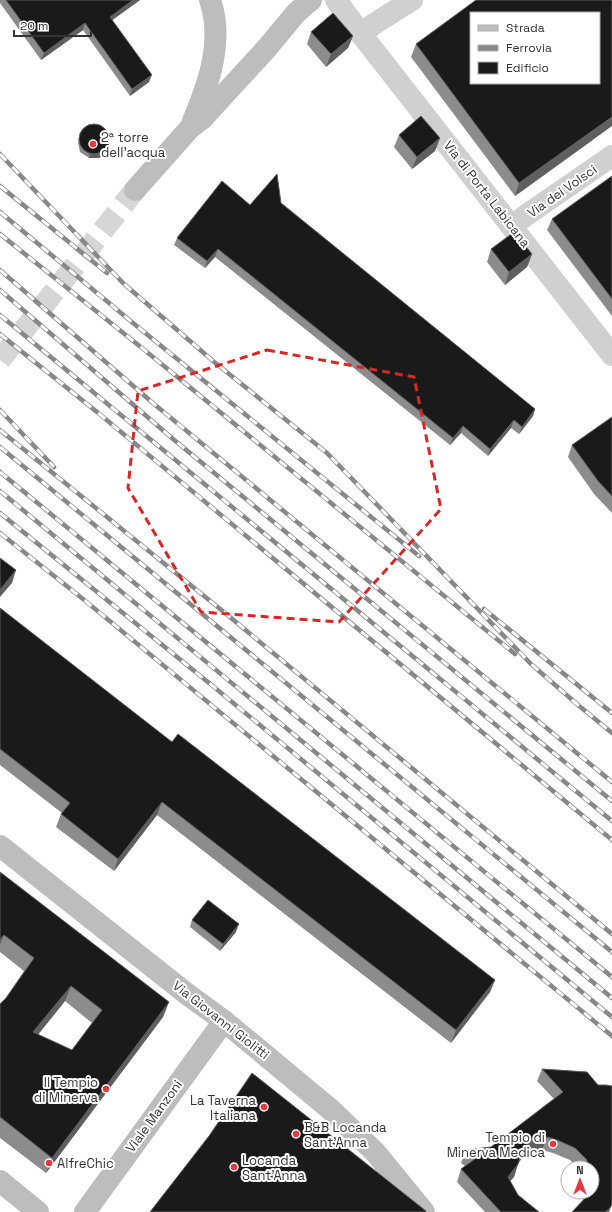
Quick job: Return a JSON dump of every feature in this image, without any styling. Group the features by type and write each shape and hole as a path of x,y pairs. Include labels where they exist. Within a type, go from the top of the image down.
{"main road":[{"path":"187,130 206,90 213,61 215,27 213,8 210,0"},
{"path":"135,190 187,130 203,118 267,48 292,17 311,0"},
{"name":"Via Giovanni Giolitti","path":"0,846 187,994 224,1021 321,1101 375,1152 424,1212"},
{"name":"Viale Manzoni","path":"85,1212 224,1021"},
{"path":"0,1181 38,1212"}],"street":[{"name":"Via di Porta Labicana","path":"336,0 612,355"},
{"path":"361,34 412,0"},
{"name":"Via dei Volsci","path":"512,226 612,156"}],"highlighted area":[{"path":"267,350 414,377 441,509 339,622 201,612 128,488 138,391"}],"building":[{"path":"6,0 133,0 110,17 152,75 132,89 85,23 44,53"},
{"path":"476,0 612,0 612,117 519,183 416,44"},
{"path":"333,13 353,36 331,54 311,32"},
{"path":"421,116 440,138 417,157 399,135"},
{"name":"2ª torre dell'acqua","path":"94,124 105,128 109,139 105,150 94,154 83,150 79,139 83,128"},
{"path":"277,174 281,203 535,409 522,427 514,420 490,449 463,426 453,438 218,249 207,261 177,238 222,181 250,205"},
{"path":"612,176 612,299 552,219"},
{"path":"514,232 532,254 509,272 491,249"},
{"path":"612,417 612,496 598,481 572,445"},
{"path":"0,558 16,570 0,590"},
{"path":"0,608 172,742 178,734 495,980 456,1030 162,802 118,859 61,814 70,803 0,749"},
{"path":"0,872 169,1002 52,1158 0,1117 0,1004 6,998 34,958 4,935 0,939","holes":["71,986 102,1010 72,1050 33,1032"]},
{"path":"208,900 239,924 223,944 192,920"},
{"path":"542,1069 587,1072 598,1085 612,1086 612,1204 610,1208 605,1212 572,1212 583,1200 600,1200 600,1160 587,1160 575,1148 547,1137 529,1140 518,1164 508,1177 518,1195 539,1212 501,1212 461,1169 475,1159 466,1150 491,1147 563,1092"},
{"path":"252,1073 426,1212 150,1212 209,1136"}],"tunnel":[{"path":"0,360 135,190"}],"railway":[{"path":"0,154 123,283 213,361 327,453 531,664 577,704"},
{"path":"0,186 107,273"},
{"path":"0,212 133,323 419,556"},
{"path":"0,234 142,348 515,654"},
{"path":"0,270 154,404 612,782"},
{"path":"0,290 173,439 612,801"},
{"path":"0,315 612,821"},
{"path":"0,334 97,412 612,840"},
{"path":"0,410 54,467"},
{"path":"0,430 225,613 612,934"},
{"path":"0,447 612,952"},
{"path":"0,472 612,977"},
{"path":"0,491 612,998"},
{"path":"0,513 214,687 612,1017"},
{"path":"0,533 83,599 612,1036"},
{"path":"484,609 612,713"},
{"path":"572,700 612,733"}],"place":[{"name":"2ª torre dell'acqua","path":"93,144"},
{"name":"Il Tempio di Minerva","path":"106,1089"},
{"name":"La Taverna Italiana","path":"264,1107"},
{"name":"B&B Locanda Sant'Anna","path":"296,1134"},
{"name":"Tempio di Minerva Medica","path":"553,1144"},
{"name":"AlfreChic","path":"49,1163"},
{"name":"Locanda Sant'Anna","path":"234,1167"}]}
